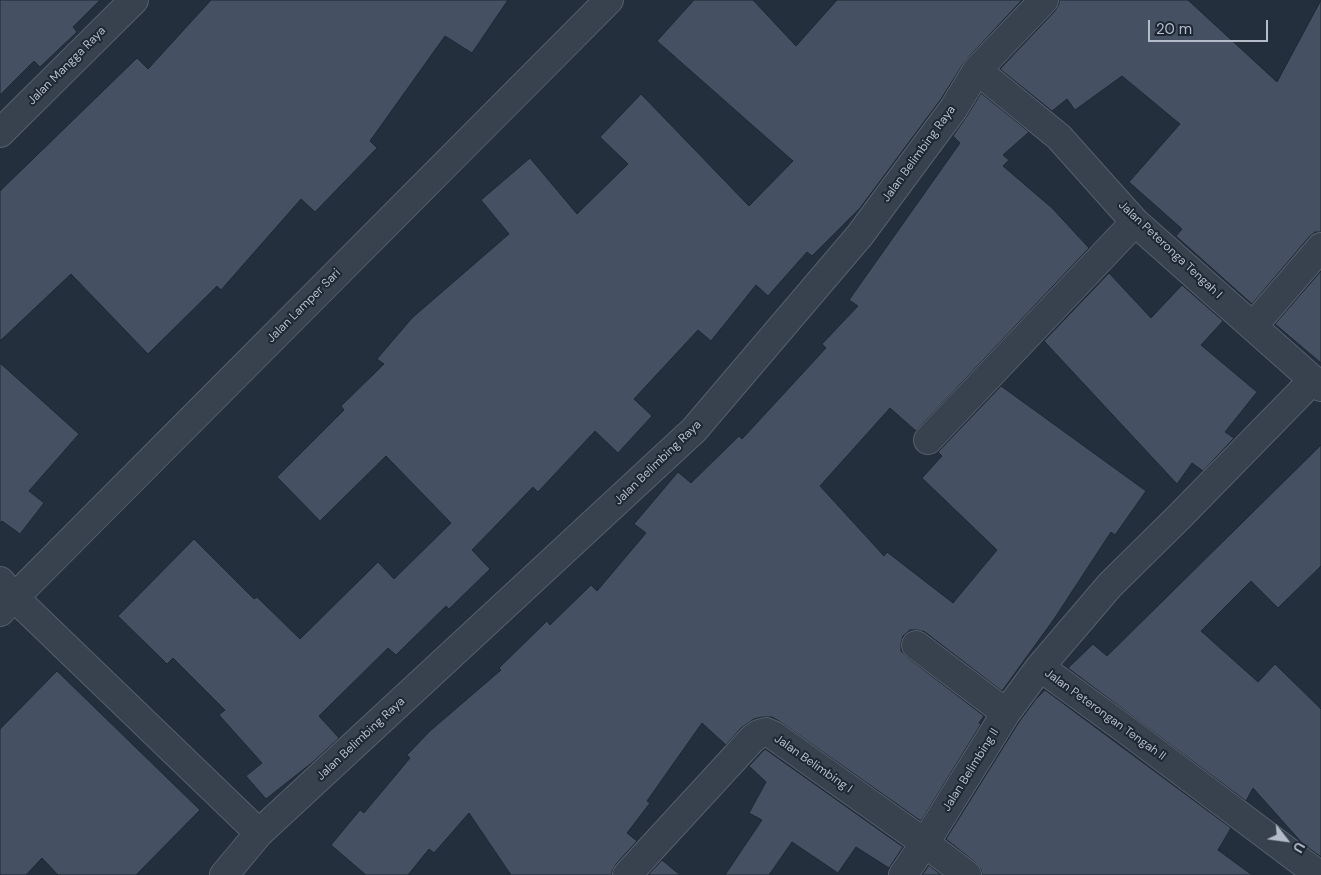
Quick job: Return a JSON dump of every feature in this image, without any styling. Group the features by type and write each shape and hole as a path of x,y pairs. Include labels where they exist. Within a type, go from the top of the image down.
{"street":[{"name":"Jalan Mangga Raya","path":"0,133 134,0"},
{"name":"Jalan Lamper Sari","path":"5,597 609,0"},
{"name":"Jalan Belimbing Raya","path":"224,875 259,833 694,430 860,235 954,108 977,70 1044,0"},
{"name":"Jalan Peteronga Tengah I","path":"977,70 1059,137 1135,222 1317,383"},
{"path":"928,440 1135,222"},
{"path":"1250,324 1260,318 1321,247"},
{"name":"Jalan Peterongan Tengah II","path":"1317,383 1110,585 1040,667 1319,875"},
{"path":"5,597 259,833"},
{"path":"916,645 1006,713"},
{"name":"Jalan Belimbing II","path":"903,875 926,843 1006,713 1040,667"},
{"name":"Jalan Belimbing I","path":"627,875 752,739 766,732 773,735 926,843"},
{"path":"926,843 967,875"}],"building":[{"path":"0,0 100,0 73,27 77,32 40,67 34,61 0,95"},
{"path":"211,0 508,0 472,53 445,36 370,141 377,148 315,212 301,199 221,290 217,286 148,354 71,274 0,341 0,191 137,58 148,69"},
{"path":"694,0 753,0 796,46 837,0 1022,0 965,61 941,99 860,208 812,256 807,252 768,296 756,285 711,341 698,330 634,399 652,416 618,453 595,431 538,492 533,487 472,550 490,569 449,609 446,606 396,655 388,648 319,716 339,738 314,761 266,799 246,776 262,763 219,715 225,710 173,658 167,664 118,616 194,539 254,599 257,597 300,639 378,562 394,579 451,523 386,456 320,521 277,477 344,410 341,406 384,364 377,359 412,318 509,234 481,200 530,158 577,214 628,164 600,137 641,94 749,206 793,161 657,41"},
{"path":"1059,0 1188,0 1277,82 1321,0 1321,232 1315,232 1309,237 1252,304 1176,236 1182,229 1129,182 1180,124 1122,76 1075,110 1067,99 1052,111 1000,69 1055,11"},
{"path":"981,93 1029,132 1003,155 1009,160 1003,166 1052,208 1089,248 916,431 890,408 820,486 884,556 887,552 953,603 997,550 922,478 942,456 938,452 1001,386 1146,491 1115,535 1111,532 1054,619 1002,691 925,632 910,630 903,636 901,651 907,657 984,716 979,723 981,724 921,821 779,721 772,717 762,717 754,719 741,728 726,745 702,723 647,801 650,803 627,833 637,841 616,864 612,875 511,875 469,813 434,853 429,849 408,875 366,875 331,845 360,810 364,813 410,758 407,755 430,731 501,670 499,668 547,621 550,625 591,585 597,591 646,533 634,524 678,472 691,483 739,436 742,439 826,348 822,344 858,306 849,300 960,143 953,136"},
{"path":"1321,271 1321,363 1275,324"},
{"path":"1109,273 1151,318 1182,285 1223,321 1201,345 1257,392 1225,432 1234,438 1203,471 1192,463 1177,484 1044,341"},
{"path":"0,363 79,434 29,491 44,503 20,534 2,521 0,523"},
{"path":"1321,445 1321,566 1278,608 1251,581 1201,631 1258,682 1275,664 1321,709 1321,857 1303,844 1253,788 1246,801 1068,668 1093,644 1107,656"},
{"path":"57,671 200,810 136,875 58,875 42,858 26,875 0,875 0,729"},
{"path":"1045,690 1231,828 1218,850 1252,875 982,875 981,869 976,863 946,839 1019,722"},
{"path":"765,749 903,847 889,868 856,847 838,873 792,842 769,875 725,875 762,820 749,813 766,782 749,766"},
{"path":"662,860 680,875 648,875"},
{"path":"929,865 941,875 922,875"}]}
